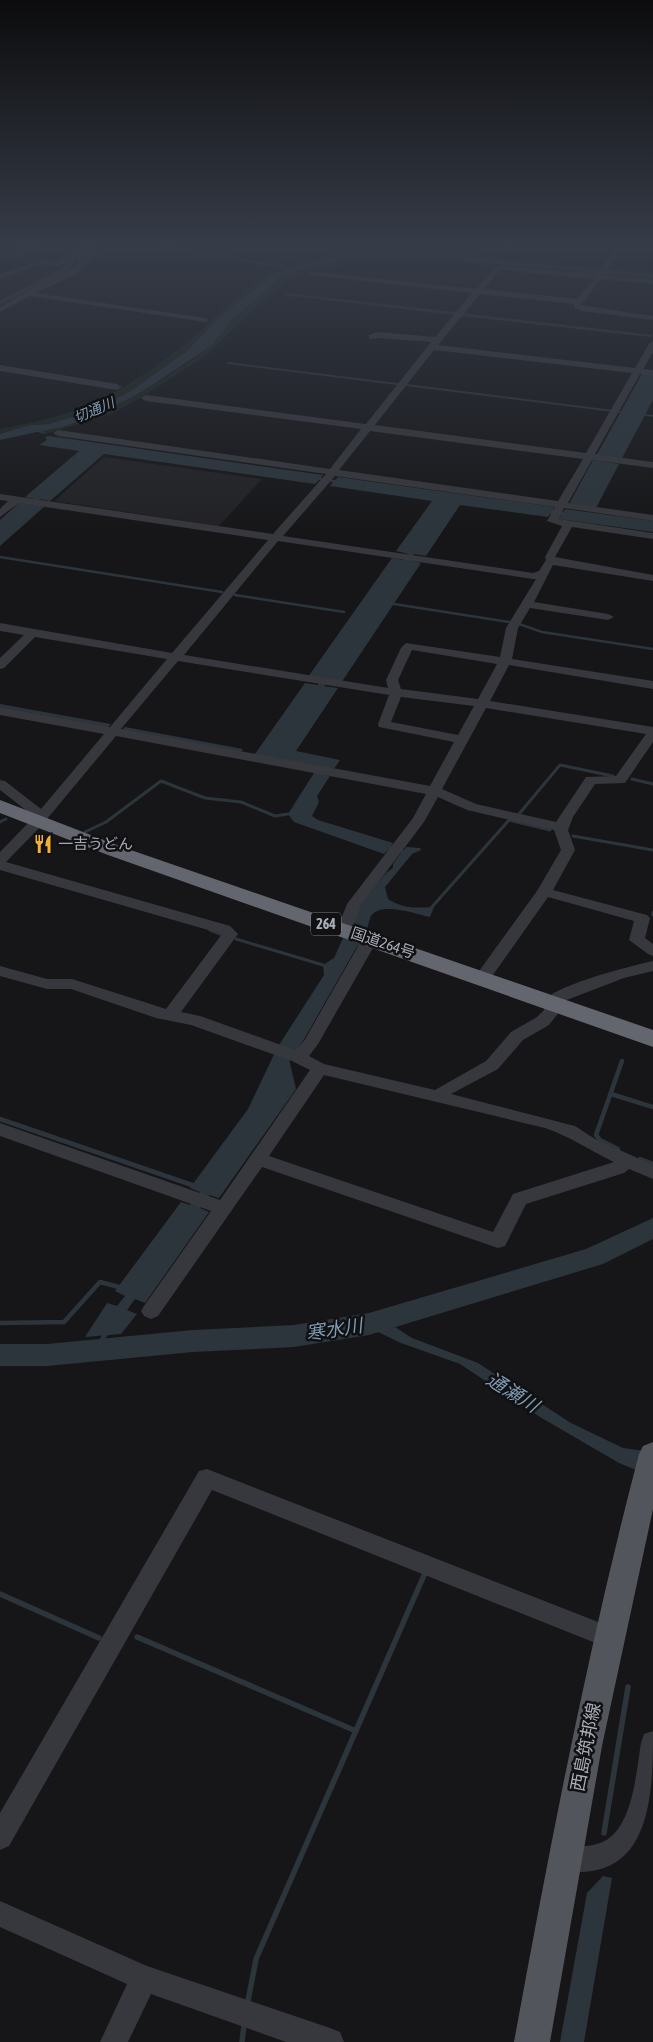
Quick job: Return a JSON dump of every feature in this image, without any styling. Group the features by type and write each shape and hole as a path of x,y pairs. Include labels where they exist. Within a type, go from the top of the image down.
{"highway":[{"name":"国道264号","path":"0,806 115,851 653,1039"}],"main road":[{"name":"西島筑邦線","path":"532,2042 564,1858 608,1637 650,1467"}],"street":[{"path":"423,342 653,373"},
{"path":"0,860 38,822 276,537 328,478 434,344"},
{"path":"653,344 552,521 653,536"},
{"path":"2,370 117,387"},
{"path":"146,398 653,466"},
{"path":"58,433 328,478 559,510 653,518"},
{"path":"0,497 409,558 540,575"},
{"path":"0,514 17,499"},
{"path":"552,562 550,557 568,524"},
{"path":"540,575 552,562 569,562 653,578"},
{"path":"345,930 354,904 419,819 506,660 512,628 542,579 540,575"},
{"path":"526,604 608,617"},
{"path":"0,628 323,683 481,703 653,732 629,764 620,780 597,778 590,780 561,827 563,841 568,850 544,892 482,978"},
{"path":"0,665 32,633"},
{"path":"461,740 384,724 396,692 392,680 407,648 410,646 653,685"},
{"path":"0,711 434,791 472,807 561,827"},
{"path":"0,784 34,809 38,822"},
{"path":"0,865 225,930 230,934 174,1009 172,1015"},
{"path":"544,892 642,918 637,940 653,952"},
{"path":"295,1056 310,1044 365,948 366,938"},
{"path":"439,1096 445,1090 492,1065 517,1036 543,1021 552,1011 551,1002 558,997 585,986 653,966"},
{"path":"0,971 47,984 72,984 162,1014 194,1020 295,1056 319,1068 439,1096 495,1112 548,1123 569,1130 626,1161 653,1172"},
{"path":"151,1311 208,1203 257,1159 313,1081 319,1068"},
{"path":"0,1129 208,1203"},
{"path":"257,1159 498,1241 519,1199 618,1168 626,1161"},
{"path":"0,1836 207,1478 608,1637"},
{"path":"564,1858 583,1861 598,1858 614,1852 630,1835 641,1813 653,1743"},
{"path":"0,1914 144,1978 276,2026 330,2042"},
{"path":"114,2042 144,1978"}],"shaded area":[{"path":"187,342 195,342 187,351 134,389 95,410 49,424 29,425 0,434 0,429 44,420 101,399 133,381"},
{"path":"214,342 220,342 207,355 142,397 111,414 46,434 41,431 63,427 143,391"},
{"path":"104,457 262,479 219,526 54,501"}],"water":[{"path":"195,342 214,342 143,391 101,413 63,427 42,431 46,434 37,432 0,440 0,434 29,425 49,424 95,410 134,389 187,351"},
{"path":"642,374 653,375 653,400 621,460 596,456"},
{"path":"49,436 323,475 321,478 335,480 338,477 554,507 553,510 563,512 565,509 653,521 653,532 559,519 561,516 550,514 548,517 460,505 426,556 414,554 410,560 421,563 341,683 328,681 324,686 338,688 296,751 340,760 334,769 325,775 330,776 317,796 319,802 312,816 318,820 393,843 391,846 404,850 406,847 420,848 421,850 412,854 385,887 388,899 399,905 416,908 434,907 430,917 408,911 382,909 371,916 366,932 352,927 359,905 386,873 393,868 393,864 401,853 388,850 384,854 294,822 288,814 314,773 318,774 255,754 305,683 318,685 321,680 308,677 392,558 403,560 408,554 396,551 432,501 330,486 333,482 319,480 315,484 104,454 50,501 40,499 35,504 45,506 0,546 0,520 20,502 30,504 35,499 25,497 79,451 39,445 47,440 45,437"},
{"path":"593,460 619,464 596,508 569,504"},
{"path":"0,704 111,724 108,727 0,707"},
{"path":"125,727 243,749 241,752 122,730"},
{"path":"343,938 359,943 303,1041 289,1059 296,1089 219,1198 209,1195 200,1208 209,1212 145,1303 135,1299 127,1310 137,1314 121,1334 85,1337 107,1303 117,1306 125,1296 115,1291 181,1202 190,1205 200,1192 190,1188 248,1109 277,1048 324,975 323,965 334,958"},
{"name":"通瀬川","path":"395,1327 412,1338 478,1363 571,1423 623,1448 653,1452 653,1477 619,1463 540,1417 460,1364 401,1343 376,1331"},
{"path":"603,1876 612,1878 584,2042 560,2042 587,1893"}],"waterway":[{"path":"228,363 397,384"},
{"path":"406,385 621,412"},
{"path":"645,415 653,416"},
{"path":"0,557 222,592"},
{"path":"235,595 344,612"},
{"path":"394,604 509,622"},
{"path":"519,624 542,632 653,649"},
{"path":"519,814 560,765 613,776"},
{"path":"632,779 653,784"},
{"path":"85,832 106,822 161,781 205,798 241,802 275,816 288,814"},
{"path":"0,822 6,819"},
{"path":"431,908 509,820 550,830"},
{"path":"573,836 653,850"},
{"path":"210,930 223,935"},
{"path":"236,939 323,965"},
{"path":"618,1149 600,1140 596,1135 622,1061"},
{"path":"611,1094 653,1107"},
{"path":"0,1119 192,1185"},
{"path":"640,1159 653,1164"},
{"name":"寒水川","path":"0,1355 47,1355 193,1341 294,1336 369,1324 594,1257 653,1228"},
{"path":"0,1323 64,1322 100,1282 119,1287"},
{"path":"95,1350 107,1332"},
{"path":"356,1731 425,1573"},
{"path":"0,1594 99,1638"},
{"path":"137,1637 356,1731"},
{"path":"604,1833 628,1687"},
{"path":"248,2001 256,1959 356,1731"},
{"path":"242,2042 244,2025"}],"place":[{"name":"一吉うどん","path":"43,844"}],"water label":[{"name":"切通川","path":"94,410"}]}
